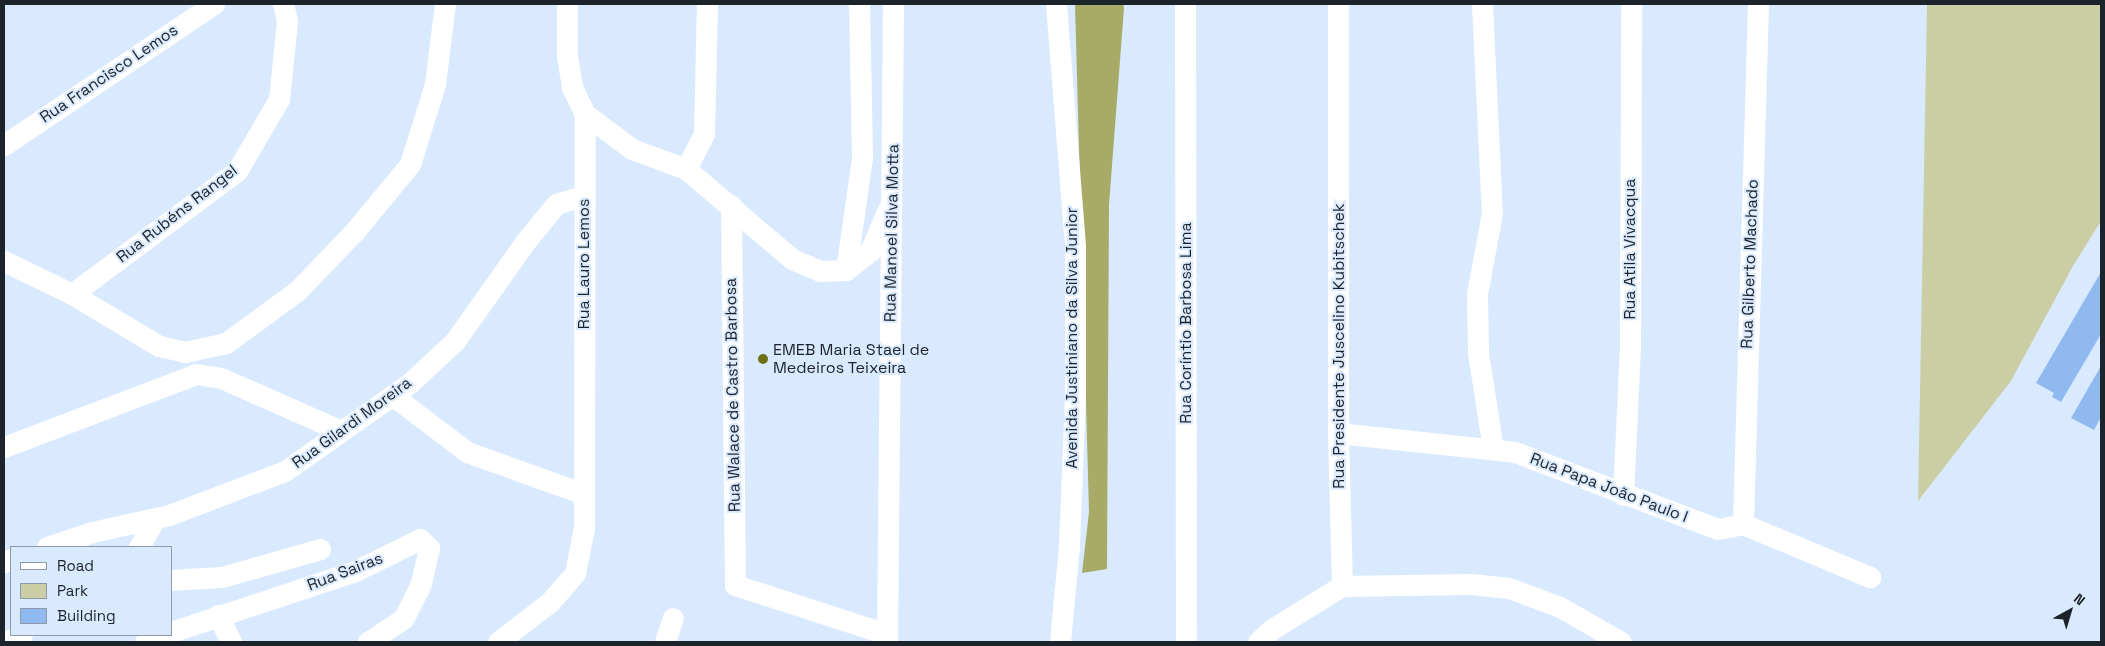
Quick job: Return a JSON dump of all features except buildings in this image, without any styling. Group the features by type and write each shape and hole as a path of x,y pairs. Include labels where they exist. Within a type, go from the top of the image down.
{"street":[{"name":"Rua Francisco Lemos","path":"4,145 214,4"},
{"name":"Rua Rubéns Rangel","path":"72,294 237,170 279,99 287,21 283,4"},
{"name":"Rua Lauro Lemos","path":"498,642 550,602 575,573 584,528 585,114 572,87 567,55 567,4"},
{"path":"686,169 704,134 707,4"},
{"path":"846,270 862,157 859,4"},
{"name":"Rua Manoel Silva Motta","path":"887,638 893,198 893,4"},
{"name":"Avenida Justiniano da Silva Junior","path":"1056,4 1075,264 1075,396 1069,546 1060,642"},
{"name":"Rua Coríntio Barbosa Lima","path":"1185,4 1186,642"},
{"name":"Rua Presidente Juscelino Kubitschek","path":"1338,4 1338,433 1342,586"},
{"path":"1482,4 1492,213 1477,294 1478,333 1485,414 1493,449"},
{"name":"Rua Atila Vivacqua","path":"1623,495 1630,346 1631,4"},
{"name":"Rua Gilberto Machado","path":"1743,524 1758,4"},
{"path":"4,261 72,294 159,346 185,352 226,343 297,291 354,232 410,164 435,84 440,8"},
{"path":"585,114 632,149 686,169 731,205 792,259 820,271 846,270 870,251 893,198"},
{"name":"Rua Gilardi Moreira","path":"50,546 92,532 155,518 285,471 411,382 455,341 525,242 556,204 584,195"},
{"name":"Rua Walace de Castro Barbosa","path":"731,205 735,584 887,638"},
{"path":"4,447 196,374 221,378 341,431"},
{"path":"392,395 467,452 584,494"},
{"name":"Rua Papa João Paulo I","path":"1338,433 1515,452 1623,495 1718,529 1743,524"},
{"path":"140,546 155,518"},
{"path":"1743,524 1870,578"},
{"name":"Rua Sairas","path":"172,632 355,571 420,539 429,548 420,586 403,619 368,642"},
{"path":"172,580 222,577 320,549"},
{"path":"1258,642 1272,629 1342,586 1471,584 1509,588 1560,607 1621,642"},
{"path":"218,615 231,642"},
{"path":"666,642 673,618"},
{"path":"5,642 20,636"}],"green space":[{"path":"1075,4 1123,4 1124,8 1109,205 1107,569 1082,573 1089,512"},
{"path":"1927,4 2101,4 2101,221 2073,266 2011,381 1918,501"}],"place":[{"name":"EMEB Maria Stael de Medeiros Teixeira","path":"763,359"}]}
